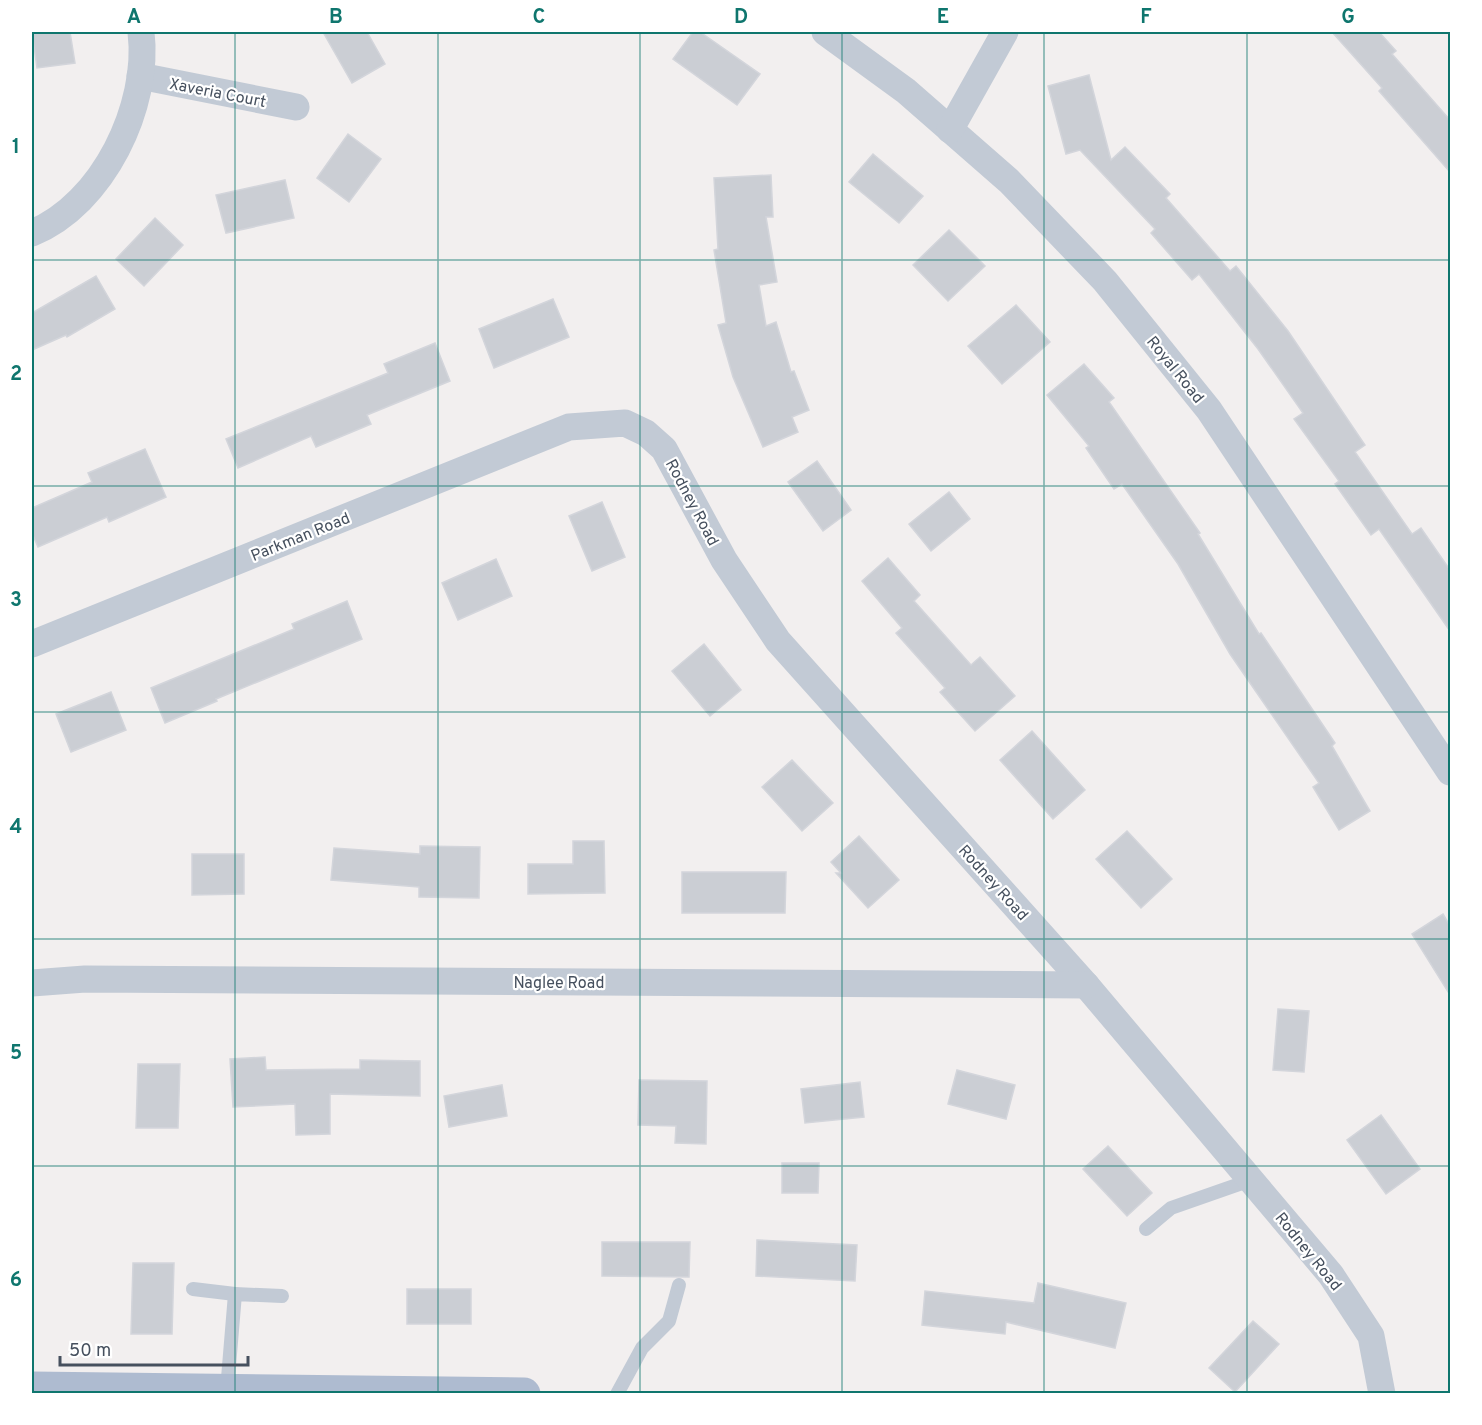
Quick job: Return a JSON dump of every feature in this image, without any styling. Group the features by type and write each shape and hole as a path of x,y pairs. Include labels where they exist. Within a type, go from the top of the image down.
{"main road":[{"path":"32,1388 524,1394"}],"street":[{"path":"32,233 80,201 108,167 136,101 140,76 141,32"},
{"name":"Royal Road","path":"825,32 906,91 1009,181 1105,281 1209,410 1450,772"},
{"path":"950,130 1005,32"},
{"name":"Xaveria Court","path":"140,76 296,107"},
{"name":"Rodney Road","path":"569,427 626,423 646,433 664,449 724,560 778,641 1086,985 1331,1275 1371,1336 1382,1394"},
{"name":"Parkman Road","path":"32,644 569,427"},
{"name":"Naglee Road","path":"32,983 97,979 1086,985"}],"lane":[{"path":"1146,1229 1171,1208 1251,1180"},
{"path":"617,1394 642,1348 669,1321 679,1285"},
{"path":"194,1289 282,1296"},
{"path":"227,1390 235,1294"}],"building":[{"path":"32,32 70,32 75,63 37,68"},
{"path":"323,32 367,32 385,64 352,83"},
{"path":"693,32 700,32 760,74 737,105 673,59"},
{"path":"1332,32 1379,32 1396,51 1392,54 1450,120 1450,172 1379,91 1382,88"},
{"path":"1089,75 1111,160 1125,147 1170,194 1166,198 1230,271 1236,266 1288,331 1365,445 1355,452 1412,534 1421,528 1450,570 1450,631 1379,529 1371,535 1335,484 1339,481 1294,419 1303,413 1258,349 1199,274 1192,280 1151,233 1155,229 1080,150 1066,154 1048,86"},
{"path":"348,134 381,159 349,202 317,178"},
{"path":"873,154 923,196 899,223 849,182"},
{"path":"771,175 773,217 766,217 777,282 759,285 766,326 776,322 791,372 794,371 809,410 792,417 798,432 763,447 733,377 718,325 726,323 714,250 718,249 714,178"},
{"path":"285,180 294,218 226,233 216,195"},
{"path":"155,218 183,245 144,286 116,259"},
{"path":"949,230 985,266 948,301 913,265"},
{"path":"96,276 115,309 67,337 66,335 32,350 32,313"},
{"path":"553,299 569,337 494,368 479,329"},
{"path":"1016,305 1050,342 1002,384 968,346"},
{"path":"435,343 450,381 367,415 371,424 316,447 311,436 238,468 226,439 388,373 384,364"},
{"path":"1084,364 1114,398 1109,402 1200,533 1198,534 1259,634 1261,633 1335,743 1332,746 1370,811 1339,830 1313,787 1319,783 1230,654 1178,564 1122,484 1114,489 1086,448 1089,446 1047,395"},
{"path":"145,449 166,497 109,522 107,517 38,547 32,533 32,508 92,482 88,473"},
{"path":"817,461 851,510 823,531 788,482"},
{"path":"949,492 970,519 931,551 909,524"},
{"path":"602,502 625,557 592,571 569,516"},
{"path":"888,558 920,595 914,601 971,665 980,657 1015,696 975,731 940,692 945,688 896,633 902,628 862,581"},
{"path":"496,559 512,596 458,620 442,583"},
{"path":"347,601 362,639 216,699 217,701 165,723 151,688 294,629 292,624"},
{"path":"704,644 741,690 710,716 672,671"},
{"path":"111,692 126,730 71,752 56,714"},
{"path":"1032,731 1085,790 1053,819 1000,760"},
{"path":"792,760 833,803 802,831 762,787"},
{"path":"1127,831 1172,879 1141,908 1096,859"},
{"path":"859,836 899,880 868,908 836,873 841,873 831,862"},
{"path":"573,841 604,841 605,893 528,894 528,864 573,864"},
{"path":"420,846 480,847 479,898 419,897 419,887 331,880 334,848 420,854"},
{"path":"192,854 244,854 244,894 192,895"},
{"path":"682,872 786,872 785,913 682,913"},
{"path":"1443,914 1450,926 1450,995 1412,934"},
{"path":"1278,1009 1309,1011 1304,1072 1273,1070"},
{"path":"265,1057 266,1070 360,1069 360,1060 420,1061 420,1096 330,1094 330,1134 296,1135 295,1104 233,1107 230,1059"},
{"path":"138,1064 180,1064 178,1128 136,1128"},
{"path":"957,1070 1015,1085 1006,1119 948,1104"},
{"path":"639,1080 707,1081 706,1144 675,1143 676,1126 638,1125"},
{"path":"860,1082 864,1117 805,1123 801,1089"},
{"path":"502,1085 507,1116 449,1127 444,1096"},
{"path":"1381,1115 1420,1169 1386,1194 1347,1140"},
{"path":"1108,1146 1152,1193 1127,1216 1083,1169"},
{"path":"782,1163 819,1163 818,1193 782,1193"},
{"path":"757,1240 857,1245 855,1281 756,1276"},
{"path":"602,1242 690,1242 689,1277 602,1276"},
{"path":"133,1263 174,1263 172,1334 131,1334"},
{"path":"1038,1283 1126,1303 1115,1348 1006,1322 1005,1334 922,1325 925,1291 1034,1303"},
{"path":"407,1289 471,1289 471,1324 407,1324"},
{"path":"1253,1321 1279,1344 1235,1392 1209,1368"}]}
